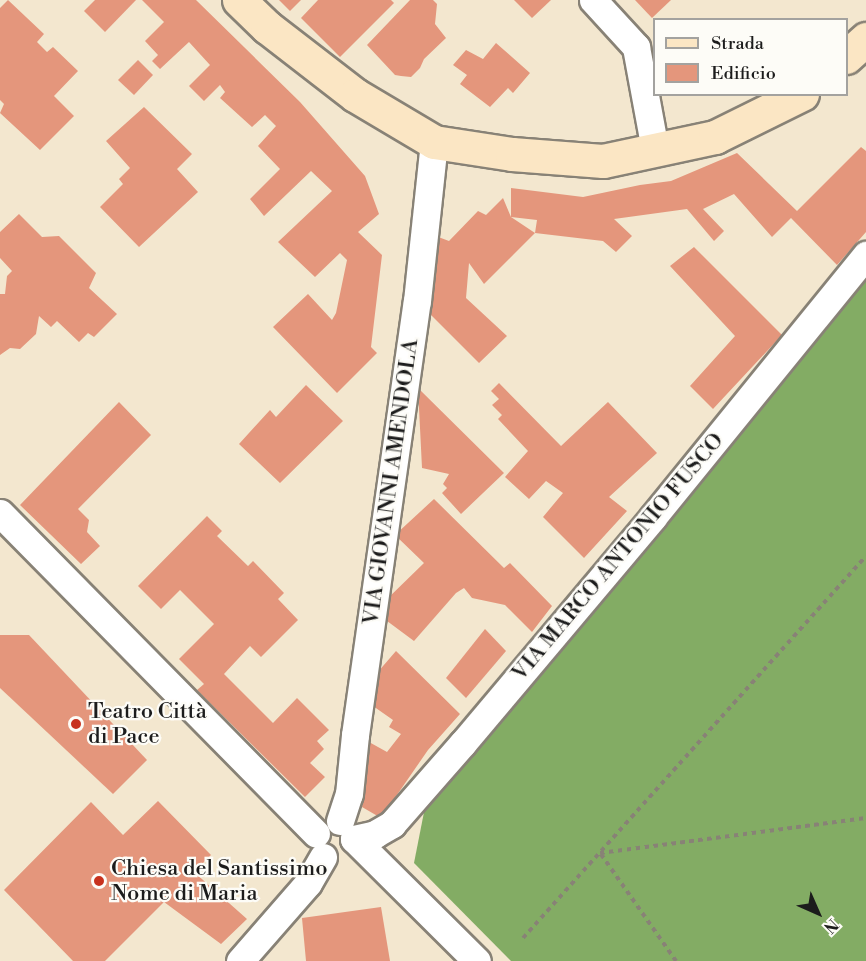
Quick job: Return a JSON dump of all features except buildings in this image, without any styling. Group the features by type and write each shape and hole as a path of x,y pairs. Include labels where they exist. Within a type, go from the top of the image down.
{"street":[{"path":"239,0 267,27 356,95 434,142 512,154 603,161 715,137 798,96"},
{"path":"593,0 636,47 655,150"},
{"path":"848,55 866,39"},
{"name":"VIA GIOVANNI AMENDOLA","path":"240,961 308,883 333,837 349,794 355,735 417,301 434,142"},
{"name":"VIA MARCO ANTONIO FUSCO","path":"333,837 375,834 392,824 646,526 866,255"},
{"path":"0,513 333,837 477,961"}],"path":[{"path":"523,938 866,556"},
{"path":"600,853 866,818"},
{"path":"600,853 676,961"}],"green space":[{"path":"866,268 866,961 511,961 414,863 426,802"}],"place":[{"name":"Teatro Città di Pace","path":"76,724"},
{"name":"Chiesa del Santissimo Nome di Maria","path":"99,881"}]}
